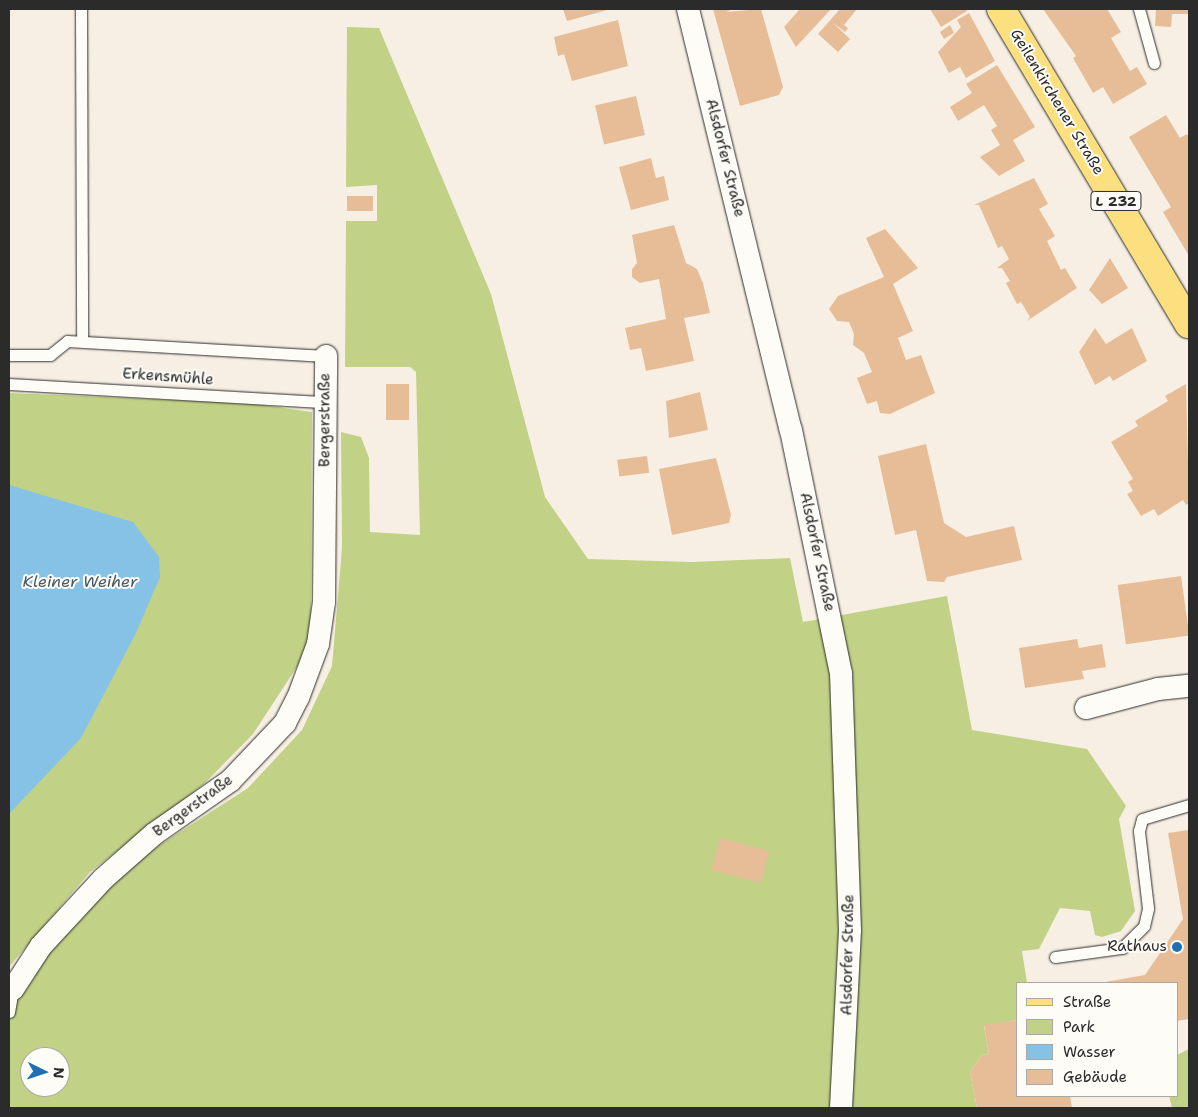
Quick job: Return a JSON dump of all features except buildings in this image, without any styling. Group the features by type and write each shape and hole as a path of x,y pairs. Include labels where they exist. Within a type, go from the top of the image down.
{"main road":[{"name":"Geilenkirchener Straße","path":"1001,9 1189,324"}],"street":[{"name":"Alsdorfer Straße","path":"688,9 791,430 841,673 850,930 841,1108"},
{"name":"Bergerstraße","path":"14,989 41,946 103,879 154,834 230,781 285,723 309,673 324,602 326,356"},
{"path":"1086,708 1158,690 1189,686"}],"lane":[{"path":"81,9 82,341"},
{"path":"1139,9 1154,63"},
{"path":"9,355 50,355 67,341 82,341 326,356"},
{"name":"Erkensmühle","path":"9,384 325,402"},
{"path":"1055,957 1122,948 1144,926 1148,908 1139,831 1142,819 1189,805"},
{"path":"9,1012 14,989"}],"green space":[{"path":"347,27 379,28 491,294 545,497 588,559 692,562 790,558 803,622 947,596 972,730 1087,749 1126,806 1119,819 1135,911 1121,931 1102,937 1095,935 1090,911 1060,908 1039,949 1022,951 1027,982 1016,982 1016,1020 984,1026 989,1054 982,1055 970,1072 977,1108 9,1108 9,1010 47,955 130,864 248,788 302,730 332,666 342,548 341,432 361,437 369,458 370,532 420,535 416,372 410,367 345,367 346,221 377,221 377,185 346,187"},
{"path":"9,393 248,403 312,412 311,620 304,656 253,734 204,784 90,872 9,967"},
{"path":"1189,1049 1189,1108 1172,1108 1169,1097 1178,1097 1178,1054"}],"water":[{"name":"Kleiner Weiher","path":"9,485 133,522 159,557 160,577 136,633 81,738 9,814"}],"place":[{"name":"Rathaus","path":"1177,947"}]}
